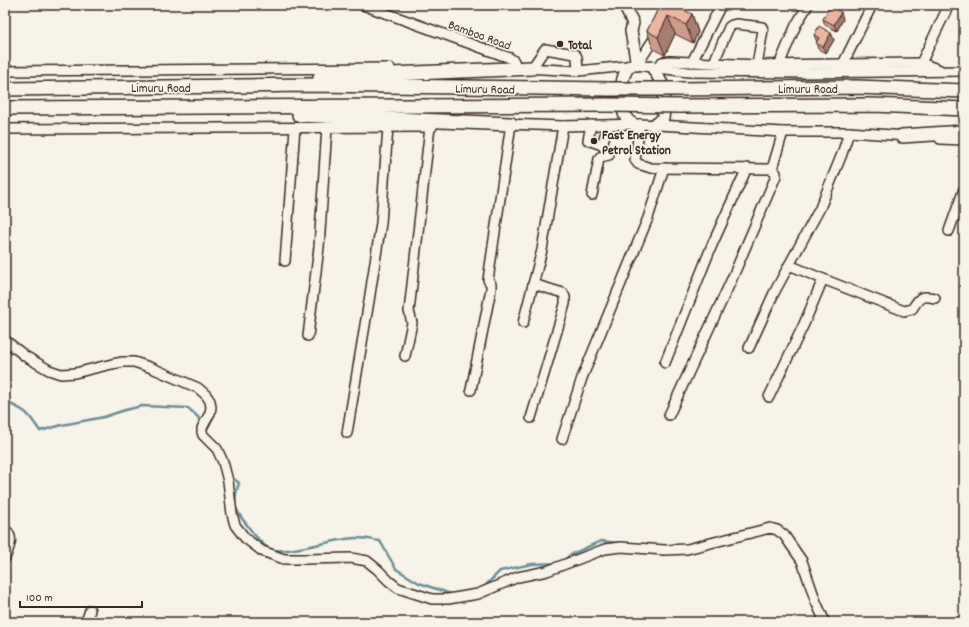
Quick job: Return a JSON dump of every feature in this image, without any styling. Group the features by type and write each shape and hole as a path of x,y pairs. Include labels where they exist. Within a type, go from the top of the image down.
{"highway":[{"path":"115,87 532,68"},
{"name":"Limuru Road","path":"5,89 314,85 609,90 856,87 964,91"},
{"name":"Limuru Road","path":"5,108 873,105 964,109"},
{"path":"121,108 511,124"},
{"path":"902,136 964,132"}],"main road":[{"path":"624,5 633,23 631,31 634,65 626,69 621,80 621,94 623,110 627,120 637,125"},
{"path":"653,125 658,123 663,118 664,111 663,85 655,67"}],"street":[{"name":"Bamboo Road","path":"363,5 510,58 514,61 516,68"},
{"path":"692,62 721,5"},
{"path":"779,64 796,25 808,5"},
{"path":"843,64 872,5"},
{"path":"921,64 949,5"},
{"path":"714,62 730,27 736,24 762,27 763,30 757,65"},
{"path":"634,65 663,25"},
{"path":"532,68 545,48 575,54 577,57 578,71"},
{"path":"655,67 665,61 757,65 921,64 946,72"},
{"path":"5,71 516,68 578,71 634,65 694,72 810,73 964,71"},
{"path":"472,390 491,289 491,284 488,280 511,124"},
{"path":"5,129 430,127 511,124 563,126 653,125 783,132 849,132 964,140"},
{"path":"591,125 588,140 602,145 609,155 600,157 599,159 592,195"},
{"path":"602,145 608,125"},
{"path":"637,125 635,160 643,167 772,169 776,173 722,301 670,415"},
{"path":"523,323 542,250 563,126"},
{"path":"347,433 370,301 381,223 388,127"},
{"path":"405,356 412,323 409,310 430,127"},
{"path":"286,261 295,128"},
{"path":"308,336 319,247 327,128"},
{"path":"772,169 783,132"},
{"path":"749,348 774,293 820,208 842,154 849,132"},
{"path":"562,439 582,378 648,218 664,168"},
{"path":"664,363 712,245 747,168"},
{"path":"949,230 964,189"},
{"path":"789,265 904,311 912,309 922,296 936,298"},
{"path":"769,397 804,324 823,279"},
{"path":"532,418 565,304 565,297 563,294 533,284"},
{"path":"5,340 24,356 49,370 61,374 75,373 117,363 134,362 198,388 210,401 210,414 202,428 202,432 203,435 217,449 223,462 228,480 232,514 236,525 245,538 262,551 284,558 351,558 367,561 398,588 432,599 448,599 478,594 511,579 547,571 605,549 621,547 665,550 687,549 770,528 777,530 784,536 802,561 816,602 826,622"},
{"path":"5,529 11,538 5,558"},
{"path":"86,622 90,610"}],"building":[{"path":"660,5 674,5 692,14 686,25 668,16 658,37 647,31"},
{"path":"830,6 841,12 834,25 823,19"},
{"path":"819,26 831,33 823,47 816,43 819,38 814,35"}],"waterway":[{"path":"5,402 18,407 26,413 40,431 104,417 142,406 188,408 198,417 201,425"},
{"path":"229,475 239,483 235,496 239,515 256,537 268,548 275,550 298,549 337,540 361,538 380,541 396,569 419,583 454,595"},
{"path":"563,561 570,555 601,541 620,543"},
{"path":"483,588 500,571 532,564 558,563"}],"place":[{"name":"Total","path":"560,44"},
{"name":"Fast Energy Petrol Station","path":"594,141"}]}
